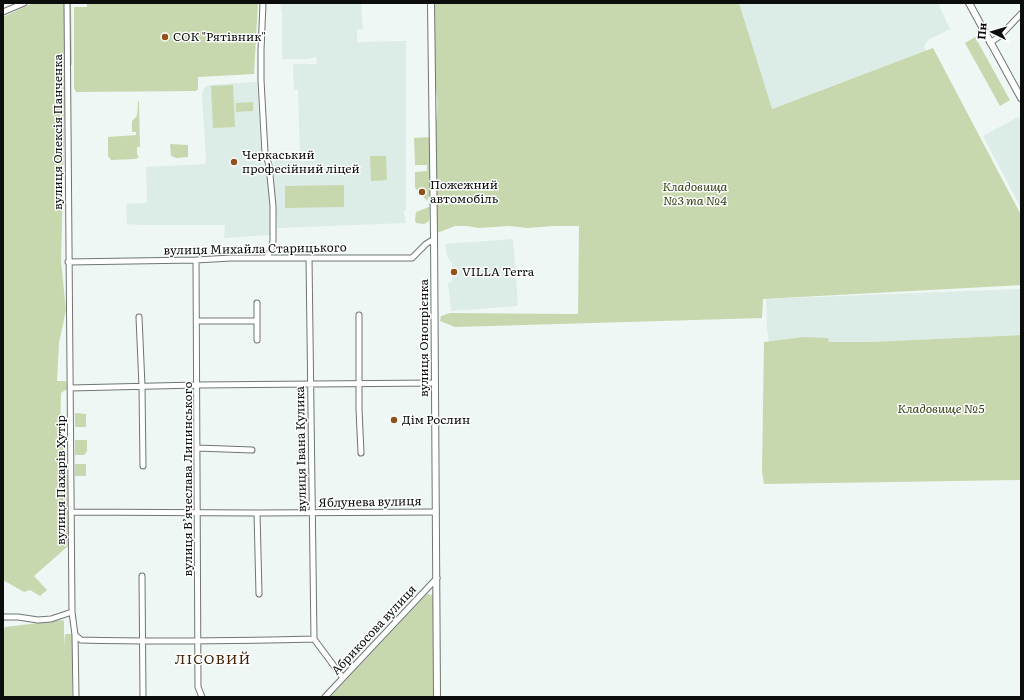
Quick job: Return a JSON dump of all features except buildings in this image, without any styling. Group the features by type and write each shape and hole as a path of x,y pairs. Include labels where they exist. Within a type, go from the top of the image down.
{"main road":[{"name":"вулиця Онопрієнка","path":"431,3 437,697"},
{"path":"969,3 1021,98"}],"street":[{"path":"3,12 24,3"},
{"name":"вулиця Олексія Панченка","path":"67,3 68,262"},
{"path":"263,3 261,80 265,153 269,165 273,206 273,241 271,250 267,257"},
{"path":"990,43 1000,36 1021,14"},
{"name":"вулиця Михайла Старицького","path":"68,262 196,260 267,257 412,258 426,244 434,239"},
{"name":"вулиця Івана Кулика","path":"309,258 314,639"},
{"name":"вулиця Вʼячеслава Липинського","path":"196,260 199,642 198,687 202,697"},
{"name":"вулиця Пахарів Хутір","path":"68,262 72,612 75,635 76,697"},
{"path":"257,303 257,340"},
{"path":"359,315 358,384 361,453"},
{"path":"139,317 143,466"},
{"path":"197,320 257,321"},
{"path":"70,388 197,385 435,383"},
{"path":"197,448 252,450"},
{"name":"Яблунева вулиця","path":"71,512 436,512"},
{"path":"257,513 259,594"},
{"path":"142,576 143,697"},
{"name":"Абрикосова вулиця","path":"325,697 437,578"},
{"path":"3,617 50,619 72,612"},
{"path":"75,635 81,640 143,642 314,639 343,678"}],"shaded area":[{"path":"280,3 361,3 363,29 357,30 357,42 406,41 406,209 404,212 406,223 277,228 273,158 300,156 298,90 294,90 293,64 317,64 316,57 307,59 282,59 282,12"},
{"path":"739,3 938,3 950,29 928,40 924,47 926,51 771,109"},
{"name":"Черкаський професійний ліцей","path":"257,82 262,164 268,165 271,235 224,238 225,225 127,224 126,204 147,203 146,167 205,164 202,94 204,88 209,85"},
{"path":"1018,117 1021,120 1021,208 983,136"},
{"path":"513,239 518,306 451,311 448,283 452,281 452,262 448,259 445,244"},
{"path":"1021,289 1021,335 869,342 769,343 766,299"}],"green space":[{"path":"33,3 64,3 65,104 61,261 66,310 59,343 57,381 66,381 67,389 61,393 60,439 66,443 60,473 67,475 68,546 34,576 47,590 40,596 30,590 24,592 3,580 3,17"},
{"path":"68,3 71,3 72,65 70,64"},
{"name":"СОК \"Рятівник\"","path":"87,3 258,3 254,74 198,77 198,89 196,91 76,92 74,88 74,7 87,7"},
{"name":"Кладовища №3 та №4","path":"434,3 739,3 772,109 933,48 1021,215 1021,285 763,299 762,318 455,327 440,321 441,316 450,313 578,314 579,226 528,228 509,226 479,228 455,226 437,233 437,93 435,83"},
{"path":"975,37 1010,100 1000,106 965,43"},
{"path":"233,85 235,127 213,128 211,86"},
{"path":"138,101 140,147 137,147 137,154 139,157 136,159 111,160 108,156 108,137 136,135 136,132 132,132 132,121 137,116"},
{"path":"253,102 253,111 236,112 236,103"},
{"path":"428,137 430,194 427,201 423,196 425,194 420,188 417,190 415,188 415,172 427,171 427,165 415,165 414,138"},
{"path":"170,144 188,145 188,157 176,158 171,156"},
{"path":"370,156 386,156 387,180 371,181"},
{"path":"344,185 344,207 285,208 285,186"},
{"path":"429,207 429,221 424,224 416,223 416,212"},
{"name":"Кладовище №5","path":"1021,335 1021,480 764,484 762,472 764,342 804,337 828,338 829,342 869,342"},
{"path":"75,413 86,414 86,427 75,427"},
{"path":"75,440 87,440 87,451 84,455 75,455"},
{"path":"75,464 86,464 86,476 75,476"},
{"path":"427,594 433,595 434,697 330,697"},
{"path":"63,620 64,647 65,634 71,634 74,636 72,697 3,697 3,634 5,627"}],"place":[{"name":"СОК \"Рятівник\"","path":"165,37"},
{"name":"Черкаський професійний ліцей","path":"234,162"},
{"name":"Пожежний автомобіль","path":"422,192"},
{"name":"VILLA Terra","path":"454,272"},
{"name":"Дім Рослин","path":"394,420"}],"district":[{"name":"ЛІСОВИЙ","path":"213,659"}]}
